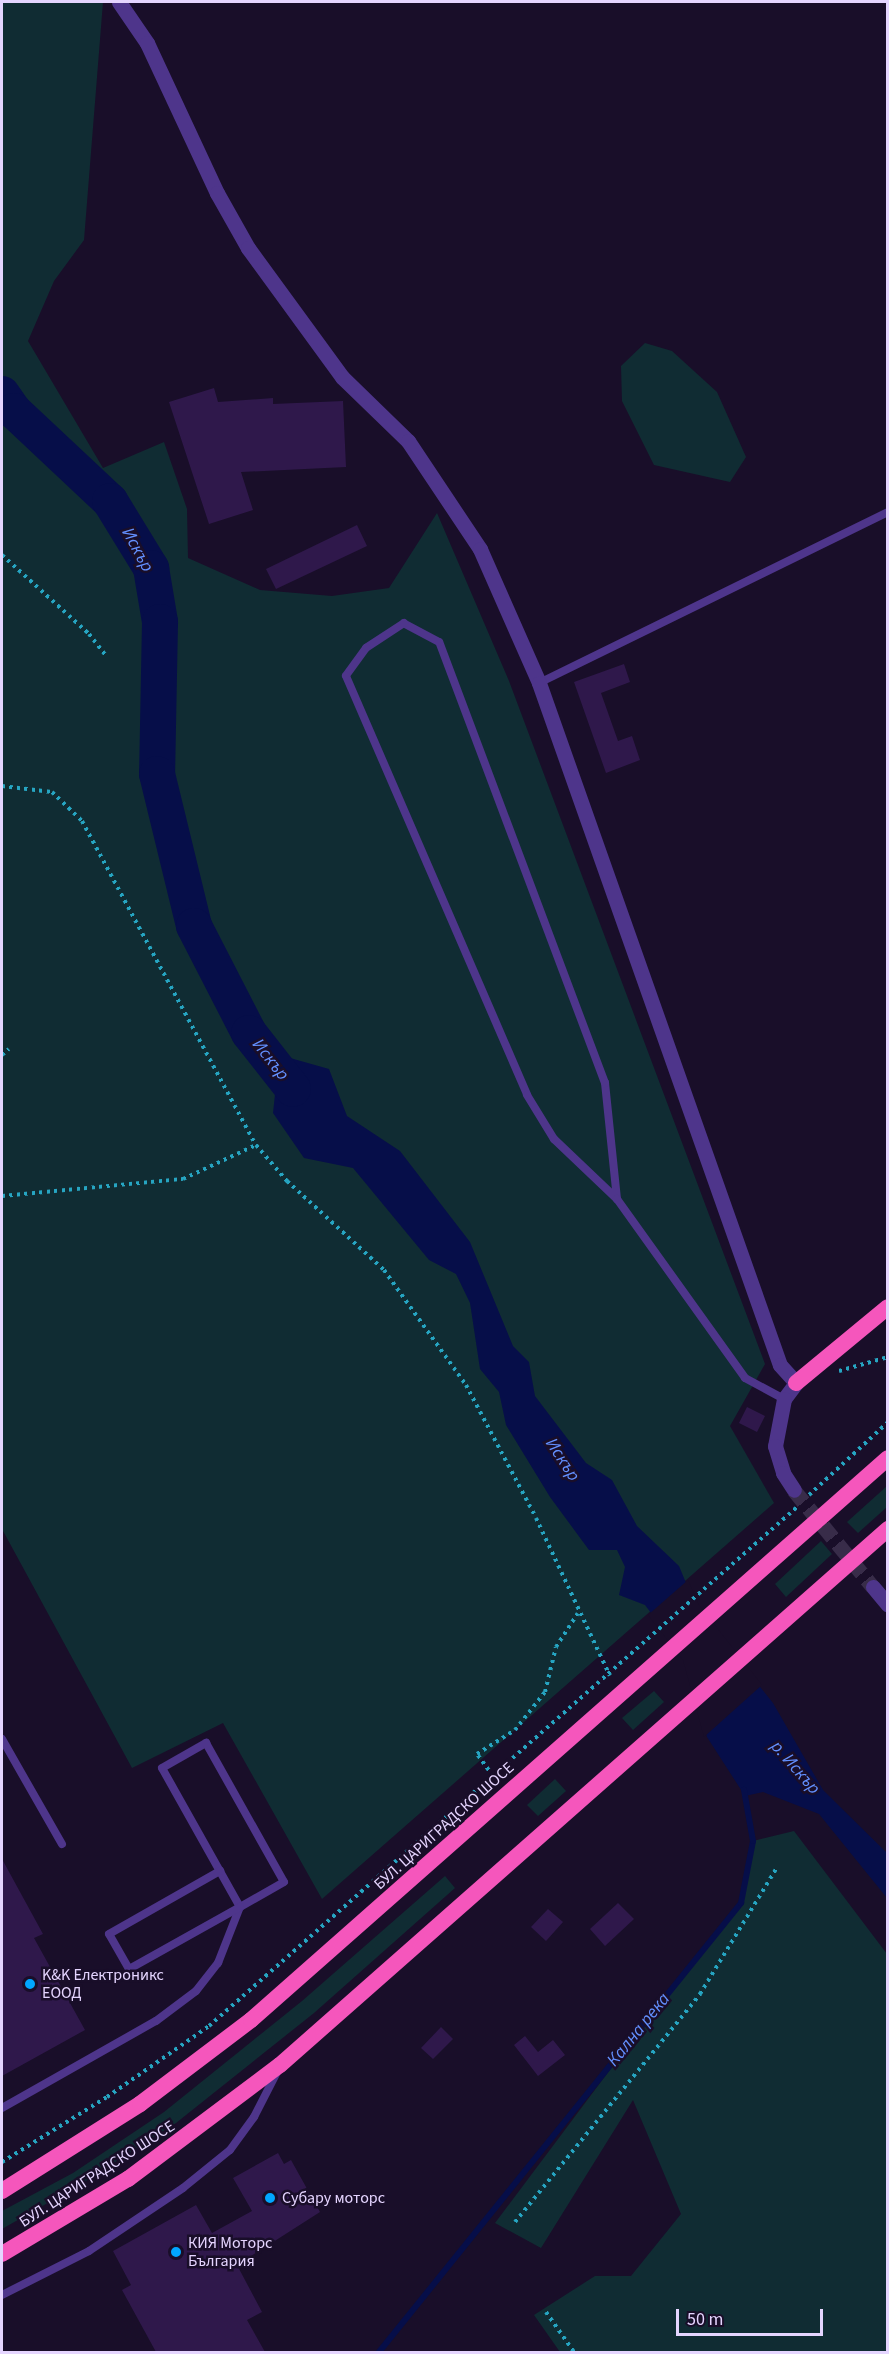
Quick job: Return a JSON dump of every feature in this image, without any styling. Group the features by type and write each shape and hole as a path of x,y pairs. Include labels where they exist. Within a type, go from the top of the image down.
{"highway":[{"path":"796,1383 888,1307"},
{"name":"БУЛ. ЦАРИГРАДСКО ШОСЕ","path":"2,2191 99,2133 212,2052 888,1458"},
{"name":"БУЛ. ЦАРИГРАДСКО ШОСЕ","path":"2,2254 128,2180 280,2065 888,1529"},
{"path":"861,1552 888,1546"}],"street":[{"path":"119,2 147,43 217,193 248,248 316,345 342,377 408,441 462,518 480,549 539,682 780,1365 796,1383 784,1399 775,1446 783,1473 794,1490"},
{"path":"873,1587 888,1605"}],"lane":[{"path":"539,682 888,512"},
{"path":"616,1199 605,1083 439,642 404,623 366,648 346,676 527,1095 554,1138 616,1199 745,1378 784,1399"},
{"path":"2,1739 62,1844"},
{"path":"220,1871 109,1934 129,1969 240,1907 284,1881 207,1743 162,1768 220,1871 240,1907"},
{"path":"2,2108 156,2021 196,1991 218,1963 240,1907"},
{"path":"2,2295 89,2252 183,2188 230,2150 254,2117 280,2065"}],"path":[{"path":"2,555 89,634 106,656"},
{"path":"2,786 52,792 82,821 256,1145 286,1180 384,1270 466,1385 536,1518 610,1676"},
{"path":"2,1055 9,1049"},
{"path":"2,1196 183,1179 256,1145"},
{"path":"2,2162 106,2097 209,2026 610,1676 747,1554 888,1422"},
{"path":"493,1776 477,1754 515,1730 545,1692 556,1647 579,1612"},
{"path":"515,2222 700,1994 776,1869"},
{"path":"546,2312 574,2352"}],"green space":[{"path":"2,2 103,2 84,240 54,281 28,341 103,468 164,442 187,509 188,558 260,590 332,596 389,588 437,513 509,681 765,1364 730,1426 774,1503 322,1899 223,1723 132,1768 2,1529"},
{"path":"645,343 672,351 717,392 746,457 730,482 654,465 622,401 621,366"},
{"path":"887,1486 887,1507 858,1533 847,1522"},
{"path":"821,1541 832,1554 786,1597 775,1584"},
{"path":"654,1691 664,1702 633,1730 622,1718"},
{"path":"555,1779 566,1791 538,1816 527,1805"},
{"path":"794,1831 887,1954 887,2352 560,2352 534,2315 595,2276 631,2276 681,2214 633,2100 541,2248 495,2223 648,2019 741,1903 753,1841"},
{"path":"445,1876 455,1888 314,2013 176,2123 81,2184 2,2229 2,2211 73,2173 164,2112 302,2001"}],"water":[{"name":"р. Искър","path":"262,1050 329,1069 347,1116 400,1151 470,1242 513,1346 529,1362 535,1396 586,1463 612,1480 637,1526 679,1566 696,1607 773,1703 823,1790 887,1853 887,1898 819,1814 763,1792 745,1796 707,1737 686,1659 645,1605 619,1595 625,1567 617,1550 589,1550 550,1497 506,1425 499,1392 480,1369 470,1303 456,1274 429,1260 353,1168 304,1158 273,1113 276,1085"}],"pier":[{"path":"688,1580 699,1605 762,1685 704,1737 683,1660 648,1615"}],"building":[{"path":"214,388 218,402 273,398 273,404 343,401 346,467 241,472 253,510 209,524 169,402"},
{"path":"357,525 367,546 276,589 266,569"},
{"path":"624,664 630,682 601,693 618,741 632,736 640,760 606,773 574,682"},
{"path":"747,1407 765,1416 757,1432 739,1423"},
{"name":"K&K Електроникс ЕООД","path":"2,1859 43,1934 34,1938 85,2030 2,2076"},
{"path":"618,1903 634,1919 605,1946 590,1929"},
{"path":"548,1909 563,1922 546,1941 531,1927"},
{"path":"441,2027 453,2039 433,2059 421,2048"},
{"path":"525,2036 538,2052 553,2040 565,2055 538,2076 514,2045"},
{"path":"278,2153 284,2164 291,2160 320,2212 237,2265 262,2312 247,2320 265,2352 156,2352 122,2290 131,2285 113,2251 196,2205 212,2233 252,2211 233,2178"}],"waterway":[{"name":"Искър","path":"2,394 14,411 110,501 151,568 160,622 157,774 194,926 249,1033 293,1089"},
{"name":"Кална река","path":"379,2352 741,1903 753,1841 744,1790"}],"tunnel":[{"path":"794,1490 873,1587"}],"place":[{"name":"K&K Електроникс ЕООД","path":"30,1984"},
{"name":"Субару моторс","path":"270,2198"},
{"name":"КИЯ Моторс България","path":"176,2252"}]}
